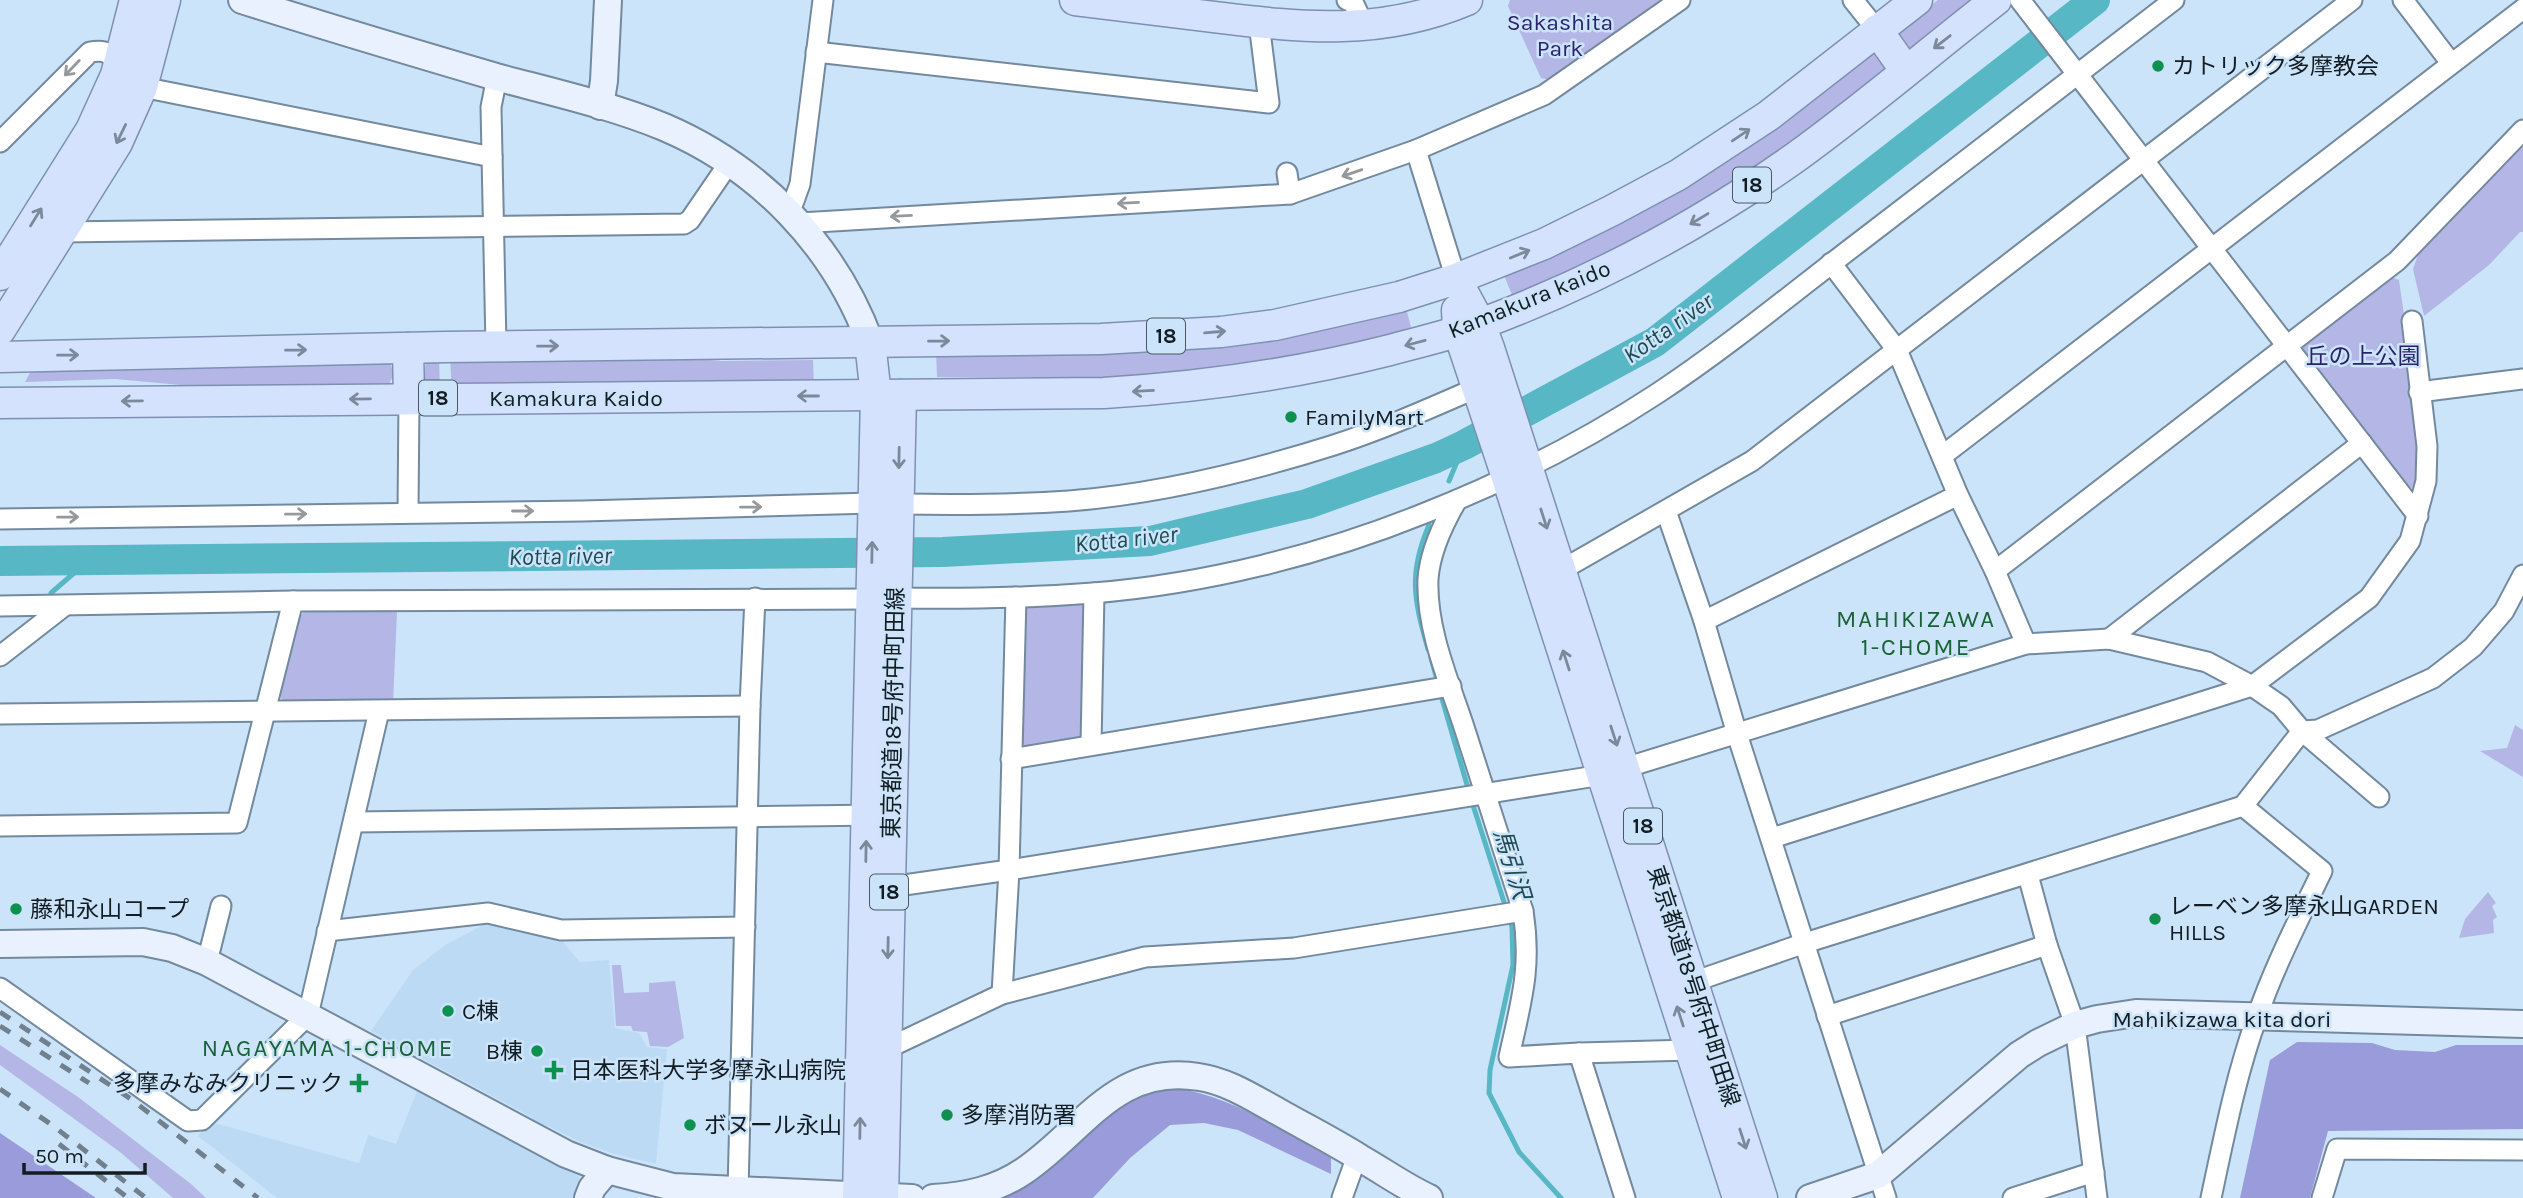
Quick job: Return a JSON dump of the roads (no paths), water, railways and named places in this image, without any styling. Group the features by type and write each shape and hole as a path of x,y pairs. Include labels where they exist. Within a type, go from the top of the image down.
{"main road":[{"path":"0,330 117,143 129,81 135,0"},
{"path":"0,275 91,130 129,81 165,0"},
{"path":"1087,1 1259,23 1318,27 1364,26 1401,21 1443,10 1467,0"},
{"name":"Kamakura kaido","path":"870,342 1101,339 1221,332 1275,325 1342,310 1399,297 1456,279 1544,244 1678,175 1768,116 1917,0"},
{"name":"Kamakura kaido","path":"888,396 1104,393 1225,383 1350,360 1469,327 1585,280 1681,230 1796,156 1906,71 2013,2"},
{"path":"1877,30 1906,71"},
{"name":"18","path":"1456,279 1515,466"},
{"path":"870,342 888,396"},
{"name":"18","path":"0,358 496,346 870,342"},
{"path":"408,348 409,398"},
{"name":"東京都道18号府中町田線","path":"870,1197 888,396"},
{"name":"Kamakura Kaido","path":"0,402 888,396"},
{"name":"東京都道18号府中町田線","path":"1515,466 1613,772 1691,1050 1738,1198"},
{"name":"東京都道18号府中町田線","path":"1613,772 1693,982 1762,1198"},
{"name":"東京都道18号府中町田線","path":"870,1197 886,1049 890,887 879,815"}],"street":[{"path":"242,0 600,106 663,127 701,145 729,163 795,217 850,293 870,342"},
{"path":"600,106 608,0"},
{"path":"795,217 823,0"},
{"path":"1348,0 1353,2 1364,26"},
{"path":"795,217 1290,194 1416,150 1544,95 1680,0"},
{"path":"1853,0 1877,30"},
{"path":"2,609 293,601 755,598 884,592 1016,597 1094,593 1167,583 1266,563 1350,540 1457,500 1515,466 1590,434 1658,392 1831,264 2074,69 2174,0"},
{"path":"1551,576 1752,461 2352,0"},
{"path":"2403,0 2451,63"},
{"path":"2013,2 2074,69 2418,516"},
{"path":"1942,456 2523,9"},
{"path":"816,52 1272,108 1259,23"},
{"path":"0,142 90,52 100,50 116,60 129,81 492,157"},
{"path":"496,346 491,107 497,77"},
{"path":"1995,571 2287,345 2401,270 2523,130"},
{"path":"1416,150 1456,279"},
{"path":"61,232 684,224 690,220 729,163"},
{"path":"1287,173 1290,194"},
{"path":"1831,264 1897,349 1958,495 1995,571 2025,644"},
{"path":"1772,838 2252,686 2369,598 2410,541 2426,481 2427,446 2412,321"},
{"path":"2419,393 2523,379"},
{"path":"0,519 408,512 886,512 1071,501 1152,490 1219,477 1338,444 1491,392"},
{"path":"408,512 409,398"},
{"path":"2109,639 2362,443"},
{"path":"1704,621 1958,495"},
{"path":"1457,500 1442,525 1428,579 1441,688 1483,794 1513,913 1528,943 1527,969 1509,1057 1691,1050"},
{"path":"1666,511 1704,621 1737,734 1882,1186"},
{"path":"1693,982 1805,943 2242,806 2302,731 2318,730 2433,678 2473,647 2504,611 2523,575"},
{"path":"1091,745 1094,593"},
{"path":"1002,994 1009,870 1016,597"},
{"path":"738,1191 755,598"},
{"path":"0,826 237,823 293,601"},
{"path":"0,656 63,607"},
{"path":"890,887 1613,772 2025,644 2109,639 2207,662 2252,686 2281,706 2302,731 2379,797"},
{"path":"1011,759 1441,688"},
{"path":"0,714 750,706"},
{"path":"0,988 188,1121 202,1119 308,1015 379,711"},
{"path":"2211,1198 2227,1120 2256,1017 2322,871 2242,806"},
{"path":"354,822 879,815"},
{"path":"2028,875 2047,945 2074,1025 2097,1198"},
{"path":"207,962 220,906"},
{"path":"327,931 488,913 561,930 745,927"},
{"path":"886,1049 1002,994 1145,957 1294,948 1513,913"},
{"path":"0,944 143,942 172,948 207,962 308,1015 524,1133 607,1170 673,1187 912,1198"},
{"path":"1827,1016 2047,945"},
{"name":"Mahikizawa kita dori","path":"1810,1198 1882,1186 2020,1055 2074,1025 2097,1019 2136,1013 2523,1024"},
{"path":"1580,1054 1625,1198"},
{"path":"933,1198 964,1196 990,1189 1024,1171 1106,1099 1128,1086 1154,1078 1199,1077 1246,1094 1429,1198"},
{"path":"2322,1198 2337,1149 2523,1150"},
{"path":"1342,1198 1357,1156"},
{"path":"588,1198 592,1188 607,1170"},
{"path":"607,1170 609,1198"},
{"path":"2014,1198 2094,1172"}],"waterway":[{"name":"Kotta river","path":"0,561 943,552 1150,541 1307,504 1436,458 1464,445 1655,342 2095,0"},
{"name":"馬引沢","path":"1449,481 1464,445"},
{"name":"馬引沢","path":"1428,649 1415,587 1418,558 1429,525"},
{"path":"51,593 89,560"},
{"name":"馬引沢","path":"1431,658 1438,683"},
{"name":"馬引沢","path":"1440,692 1512,927 1513,965 1490,1070 1489,1093 1519,1152 1561,1198"}],"railway":[{"path":"0,1012 131,1099 258,1198"},
{"path":"0,1026 89,1083"},
{"path":"0,1089 52,1125 146,1198"},
{"path":"59,1144 128,1198"}],"place":[{"name":"カトリック多摩教会","path":"2158,66"},
{"name":"FamilyMart","path":"1291,417"},
{"name":"藤和永山コープ","path":"16,909"},
{"name":"レーベン多摩永山GARDEN HILLS","path":"2155,919"},
{"name":"C棟","path":"448,1011"},
{"name":"B棟","path":"537,1051"},
{"name":"日本医科大学多摩永山病院","path":"554,1070"},
{"name":"多摩みなみクリニック","path":"359,1083"},
{"name":"多摩消防署","path":"947,1115"},
{"name":"ボヌール永山","path":"690,1125"}],"district":[{"name":"MAHIKIZAWA 1-CHOME","path":"1916,633"},
{"name":"NAGAYAMA 1-CHOME","path":"328,1048"}],"park label":[{"name":"Sakashita Park","path":"1560,35"},
{"name":"丘の上公園","path":"2363,356"}]}
